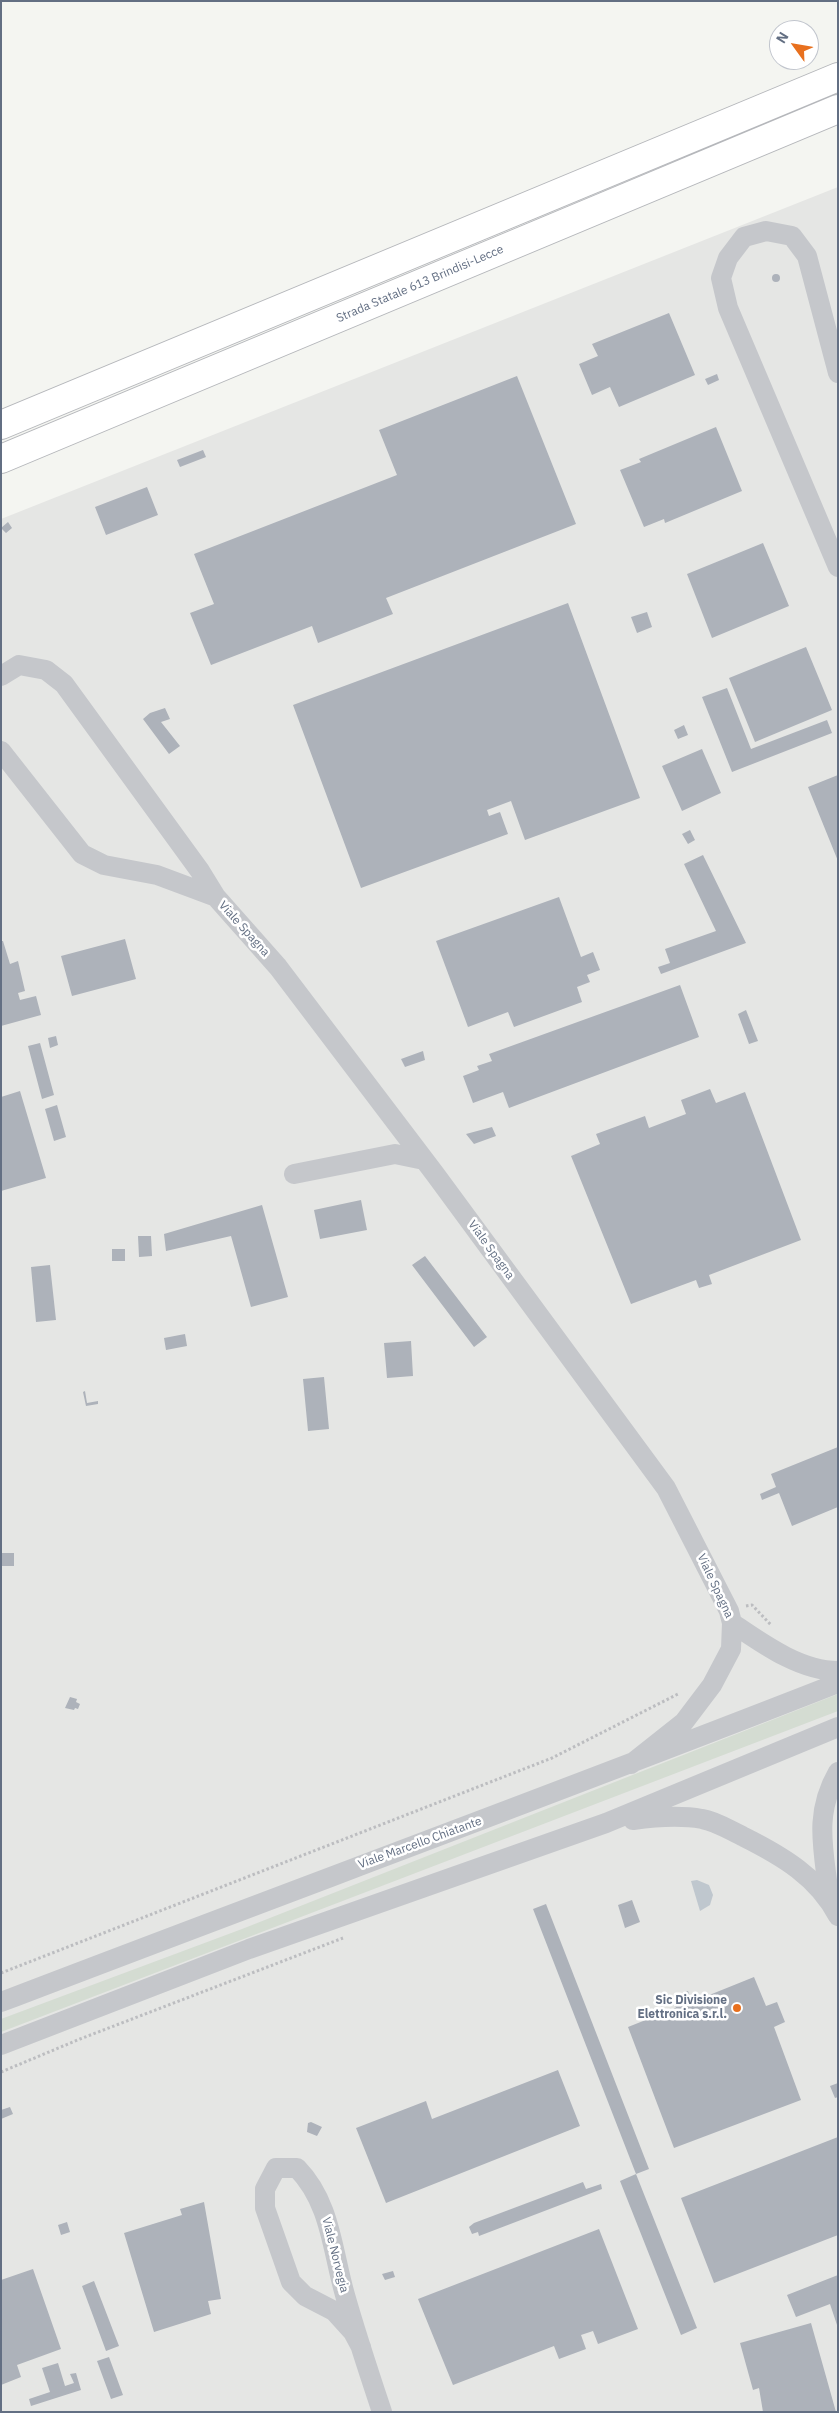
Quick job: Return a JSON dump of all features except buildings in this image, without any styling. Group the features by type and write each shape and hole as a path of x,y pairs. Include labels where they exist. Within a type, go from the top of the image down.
{"highway":[{"path":"1,425 838,77"},
{"name":"Strada Statale 613 Brindisi-Lecce","path":"1,458 838,109"}],"street":[{"path":"838,372 807,256 792,236 766,230 744,236 728,258 721,278 728,308 838,567"},
{"name":"Viale Spagna","path":"1,676 18,665 46,670 64,684 200,871 216,897 278,967 424,1160 666,1488 731,1617 781,1655 825,1671 838,1671"},
{"name":"Viale Spagna","path":"1,751 82,854 104,865 157,876 216,897"},
{"path":"294,1174 395,1154 424,1160"},
{"name":"Viale Spagna","path":"631,1764 684,1722 712,1685 730,1649 731,1617"},
{"name":"Viale Marcello Chiatante","path":"1,2002 631,1764 838,1683"},
{"path":"1,2045 250,1949 606,1823 838,1727"},
{"path":"838,1772 827,1790 821,1822 829,1897 838,1916"},
{"path":"606,1823 659,1816 703,1819 739,1835 788,1861 804,1873 829,1897"},
{"name":"Viale Norvegia","path":"361,2346 353,2332 334,2311 305,2296 291,2282 264,2208 265,2189 276,2168 297,2168 312,2183 328,2221 344,2292 382,2412"}],"path":[{"path":"731,1617 752,1604 773,1628"},
{"path":"1,1973 552,1758 656,1707 678,1695 683,1690"},
{"path":"1,2072 80,2039 345,1937"}],"shaded area":[{"path":"838,187 838,2412 1,2412 1,519"},
{"path":"838,1694 838,1711 1,2032 1,2019 242,1929"},
{"path":"697,1880 709,1885 713,1895 710,1905 700,1911 691,1881"}],"place":[{"name":"Sic Divisione Elettronica s.r.l.","path":"737,2008"}]}
